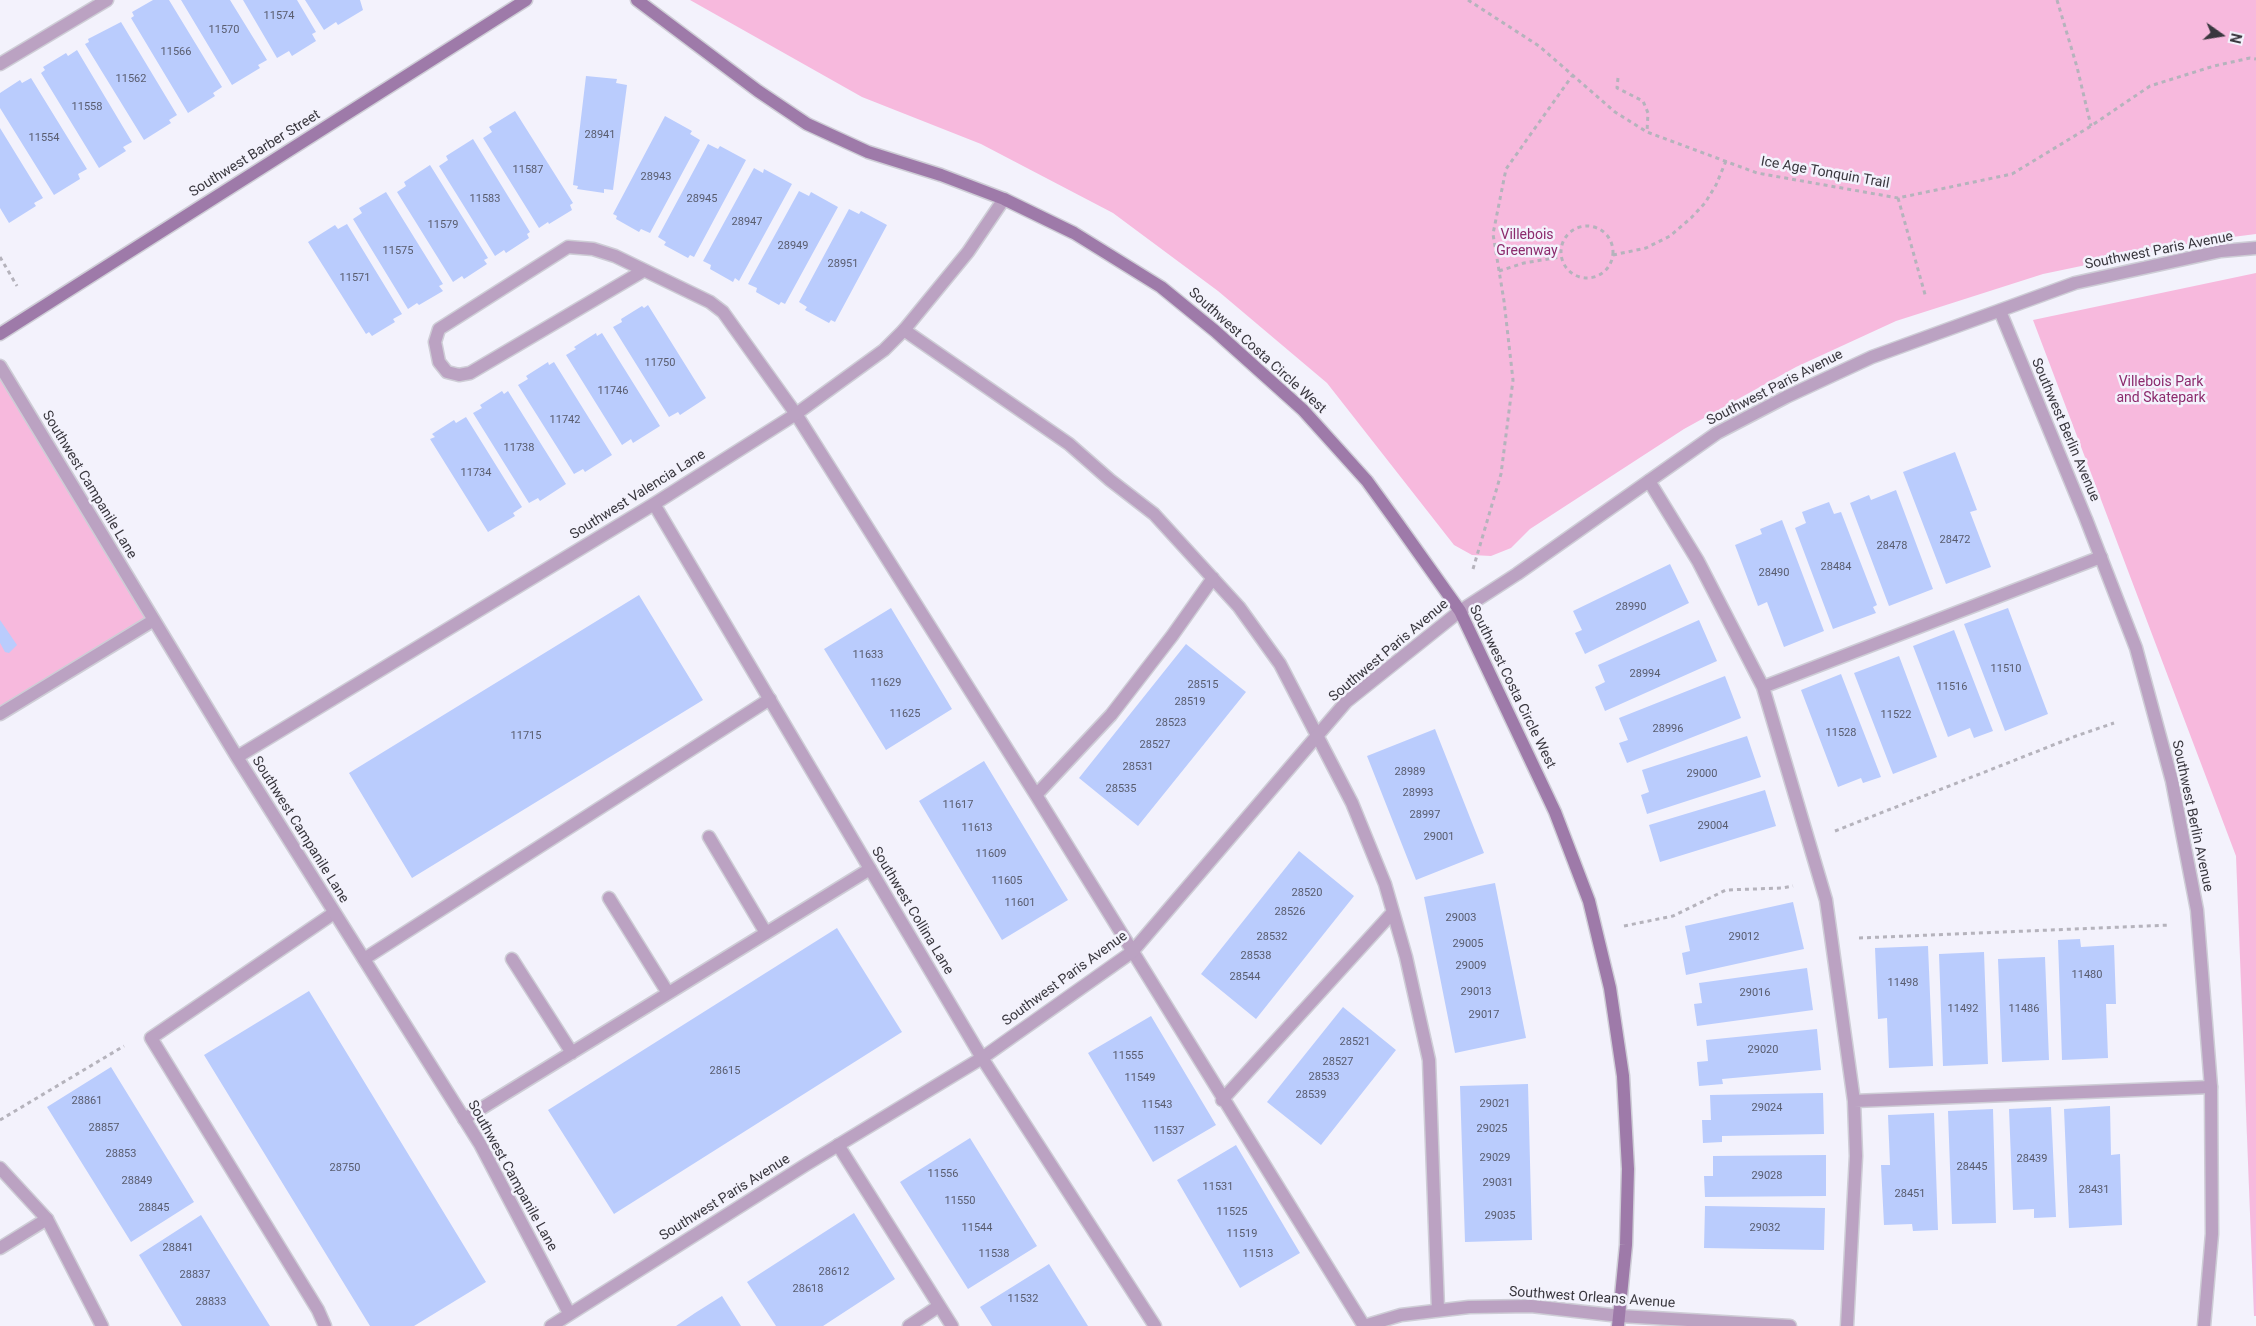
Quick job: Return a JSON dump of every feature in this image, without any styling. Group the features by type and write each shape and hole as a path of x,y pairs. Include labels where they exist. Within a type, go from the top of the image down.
{"street":[{"path":"0,64 107,0"},
{"name":"Southwest Barber Street","path":"0,334 526,0"},
{"name":"Southwest Costa Circle West","path":"637,0 758,91 807,124 868,152 941,175 1004,200 1074,233 1161,287 1215,331 1303,410 1367,481 1460,611 1555,812 1589,901 1610,988 1623,1076 1628,1169 1626,1245 1619,1321"},
{"name":"Southwest Valencia Lane","path":"237,757 654,504 796,414 884,350 904,330 968,252 1004,200"},
{"path":"643,271 470,373 459,375 447,372 439,362 435,342 439,329 568,247 593,248 615,256 710,302 723,312 796,414 1036,795 1222,1100 1364,1326"},
{"name":"Southwest Paris Avenue","path":"551,1326 838,1145 982,1058 1132,952 1346,702 1460,611 1649,482 1717,433 1786,397 1872,357 2075,283 2221,251 2256,248"},
{"name":"Southwest Berlin Avenue","path":"2000,310 2136,648 2172,781 2198,923 2211,1087 2212,1234 2204,1326"},
{"path":"904,330 1070,444 1110,480 1154,514 1239,607 1280,664 1316,737 1352,802 1385,884 1406,957 1429,1060 1438,1310"},
{"name":"Southwest Campanile Lane","path":"0,366 237,757 480,1144 569,1313"},
{"path":"1649,482 1698,561 1763,687 1820,879 1832,939 1854,1101 1856,1156 1847,1326"},
{"name":"Southwest Collina Lane","path":"654,504 982,1058 1155,1326"},
{"path":"1763,687 2100,557"},
{"path":"1036,795 1111,714 1167,643 1213,578"},
{"path":"0,714 154,620"},
{"path":"364,959 770,699"},
{"path":"709,838 766,933"},
{"path":"464,1119 870,869"},
{"path":"610,898 668,993"},
{"path":"1222,1100 1393,912"},
{"path":"326,1326 151,1038 334,913"},
{"path":"512,958 572,1053"},
{"path":"1854,1101 2211,1087"},
{"path":"838,1145 952,1326"},
{"path":"0,1168 47,1219 102,1326"},
{"path":"0,1248 47,1219"},
{"path":"909,1326 939,1306"},
{"name":"Southwest Orleans Avenue","path":"1364,1326 1400,1314 1469,1307 1531,1306 1619,1321 1790,1326"}],"path":[{"name":"Ice Age Tonquin Trail","path":"1468,0 1539,46 1615,112 1647,132 1757,173 1898,198 2012,174 2091,126 2150,86 2214,66 2250,58 2256,59"},
{"path":"2057,0 2077,67 2091,126"},
{"path":"1460,611 1501,474 1513,380 1493,234 1506,169 1572,76"},
{"path":"1618,78 1617,88 1643,101 1648,113 1647,132"},
{"path":"1613,255 1646,248 1670,236 1691,218 1705,202 1716,185 1726,161"},
{"path":"1898,198 1926,298"},
{"path":"1585,226 1602,230 1609,237 1613,255 1611,263 1600,275 1583,279 1568,272 1560,257 1563,240 1568,233 1585,226"},
{"path":"0,257 17,286"},
{"path":"1499,271 1524,263 1560,257"},
{"path":"1809,841 2076,736 2114,723"},
{"path":"1596,930 1667,918 1686,911 1726,890 1782,888 1820,879"},
{"path":"1832,939 2198,923"},
{"path":"0,1120 125,1046 151,1038"}],"green space":[{"name":"Villebois Greenway","path":"690,0 2256,0 2256,234 2201,241 2043,274 1896,321 1796,367 1684,429 1530,529 1511,548 1491,556 1472,555 1454,545 1327,383 1218,291 1113,213 981,144 862,97"},
{"name":"Villebois Park and Skatepark","path":"2256,273 2256,1316 2254,1316 2236,856 2033,320"},
{"path":"0,366 154,620 0,714"}],"building":[{"path":"153,0 169,0 222,87 213,93 215,96 188,113 131,18 134,16 132,12"},
{"path":"181,0 230,0 267,60 258,65 260,68 232,85"},
{"path":"243,0 297,0 316,32 312,34 316,41 292,56 289,51 277,58"},
{"path":"305,0 360,0 363,10 338,25 336,22 324,30"},
{"path":"121,22 177,115 169,120 171,123 144,140 85,44 89,42 88,39"},
{"path":"77,50 132,142 123,147 126,151 99,168 41,73 45,70 43,67 66,53 68,56"},
{"path":"586,76 617,79 616,83 627,85 613,190 604,189 604,193 577,189 578,186 573,185"},
{"path":"31,78 87,169 78,174 80,179 54,195 0,108 0,93 20,80 22,83"},
{"path":"515,111 573,203 570,205 572,210 539,228 483,138 492,132 489,127"},
{"path":"665,116 692,131 690,134 700,140 650,233 641,229 639,232 616,219 617,216 613,214"},
{"path":"0,128 43,198 34,203 36,206 9,223 0,208"},
{"path":"473,139 530,232 527,234 529,238 506,253 504,250 495,256 439,166 448,160 446,156"},
{"path":"708,144 718,149 720,146 746,160 694,257 690,255 688,258 664,245 666,242 658,237"},
{"path":"430,165 488,258 484,260 487,264 464,279 462,276 453,282 397,192 406,186 404,182"},
{"path":"754,168 763,173 764,169 792,184 739,281 735,278 733,282 710,269 711,265 703,261"},
{"path":"799,191 809,196 811,192 838,207 785,304 781,302 779,305 756,292 757,288 748,284"},
{"path":"386,192 443,284 439,286 443,291 408,309 353,219 362,213 359,208"},
{"path":"849,209 859,214 861,211 887,225 835,322 831,320 829,323 805,310 807,307 799,302"},
{"path":"347,224 402,314 393,319 395,322 372,336 369,332 366,334 308,242 335,225 338,229"},
{"path":"648,305 706,398 680,415 678,412 669,417 613,327 622,322 621,319 642,306 644,308"},
{"path":"596,333 597,336 602,333 660,426 633,443 631,439 622,445 566,355 576,349 574,347"},
{"path":"548,362 549,365 554,362 612,455 585,472 583,469 574,474 518,385 528,379 526,376"},
{"path":"502,391 504,394 508,391 566,484 540,501 538,498 529,503 473,413 482,408 480,405"},
{"path":"466,417 522,507 513,513 515,516 488,532 430,439 435,437 432,434 454,420 456,423"},
{"path":"1955,452 1977,510 1970,512 1991,567 1946,584 1903,472"},
{"path":"1896,490 1933,589 1889,606 1850,503 1869,495 1871,500"},
{"path":"1829,502 1834,514 1841,512 1877,605 1873,607 1876,613 1833,629 1795,528 1806,523 1802,512"},
{"path":"1782,520 1824,631 1784,647 1767,602 1758,606 1735,545 1762,534 1760,529"},
{"path":"1670,564 1689,603 1585,654 1575,633 1582,630 1573,611"},
{"path":"639,595 703,700 412,878 349,773"},
{"path":"891,608 952,709 886,750 824,649"},
{"path":"2008,608 2048,714 2005,731 1964,624"},
{"path":"0,620 17,645 9,653 5,652 0,643"},
{"path":"1699,620 1717,661 1605,711 1595,687 1605,682 1598,665"},
{"path":"1954,630 1993,731 1974,738 1970,728 1948,737 1913,646"},
{"path":"1186,644 1246,692 1138,826 1079,778"},
{"path":"1899,656 1937,757 1893,774 1854,673"},
{"path":"1841,674 1881,777 1863,783 1861,778 1838,787 1801,690"},
{"path":"1725,676 1741,718 1627,763 1619,743 1628,740 1619,718"},
{"path":"1435,729 1484,853 1416,880 1367,756"},
{"path":"1747,736 1761,777 1647,814 1641,795 1649,792 1642,770"},
{"path":"984,761 1068,900 1002,940 919,801"},
{"path":"1765,790 1776,826 1660,862 1649,825"},
{"path":"1299,851 1354,896 1256,1019 1201,974"},
{"path":"1495,883 1526,1038 1455,1053 1424,897"},
{"path":"1793,902 1804,949 1686,975 1682,953 1690,951 1685,926"},
{"path":"837,928 902,1032 614,1214 548,1110"},
{"path":"2080,939 2081,947 2114,945 2116,1004 2106,1004 2108,1058 2062,1060 2058,940"},
{"path":"1928,946 1933,1066 1889,1068 1887,1018 1878,1019 1875,948"},
{"path":"1984,952 1988,1064 1943,1066 1939,954"},
{"path":"2045,957 2049,1060 2002,1062 1998,959"},
{"path":"1807,968 1813,1010 1697,1026 1694,1004 1702,1003 1699,983"},
{"path":"309,991 486,1282 414,1326 370,1326 204,1055"},
{"path":"1343,1007 1396,1050 1321,1145 1267,1102"},
{"path":"1151,1016 1216,1125 1153,1162 1088,1053"},
{"path":"1817,1029 1821,1070 1722,1079 1723,1084 1699,1086 1697,1062 1708,1061 1706,1040"},
{"path":"111,1067 194,1202 131,1242 47,1107"},
{"path":"1528,1084 1532,1240 1465,1242 1460,1086"},
{"path":"1823,1093 1824,1134 1722,1136 1722,1142 1703,1143 1702,1120 1711,1120 1710,1095"},
{"path":"2110,1106 2111,1155 2120,1154 2122,1225 2069,1228 2064,1109"},
{"path":"2051,1107 2056,1217 2034,1218 2034,1209 2013,1210 2009,1109"},
{"path":"1993,1109 1996,1223 1952,1224 1948,1111"},
{"path":"1934,1113 1938,1230 1913,1231 1912,1224 1884,1225 1881,1165 1890,1165 1888,1115"},
{"path":"970,1138 1037,1246 968,1289 900,1182"},
{"path":"1236,1145 1300,1253 1240,1288 1177,1180"},
{"path":"1826,1155 1826,1196 1705,1197 1704,1176 1713,1176 1713,1156"},
{"path":"1705,1206 1825,1208 1824,1250 1704,1248"},
{"path":"854,1213 895,1279 823,1326 776,1326 747,1282"},
{"path":"201,1215 270,1326 182,1326 139,1255"},
{"path":"1049,1264 1088,1326 992,1326 980,1307"},
{"path":"722,1296 741,1326 676,1326 695,1313"}]}
